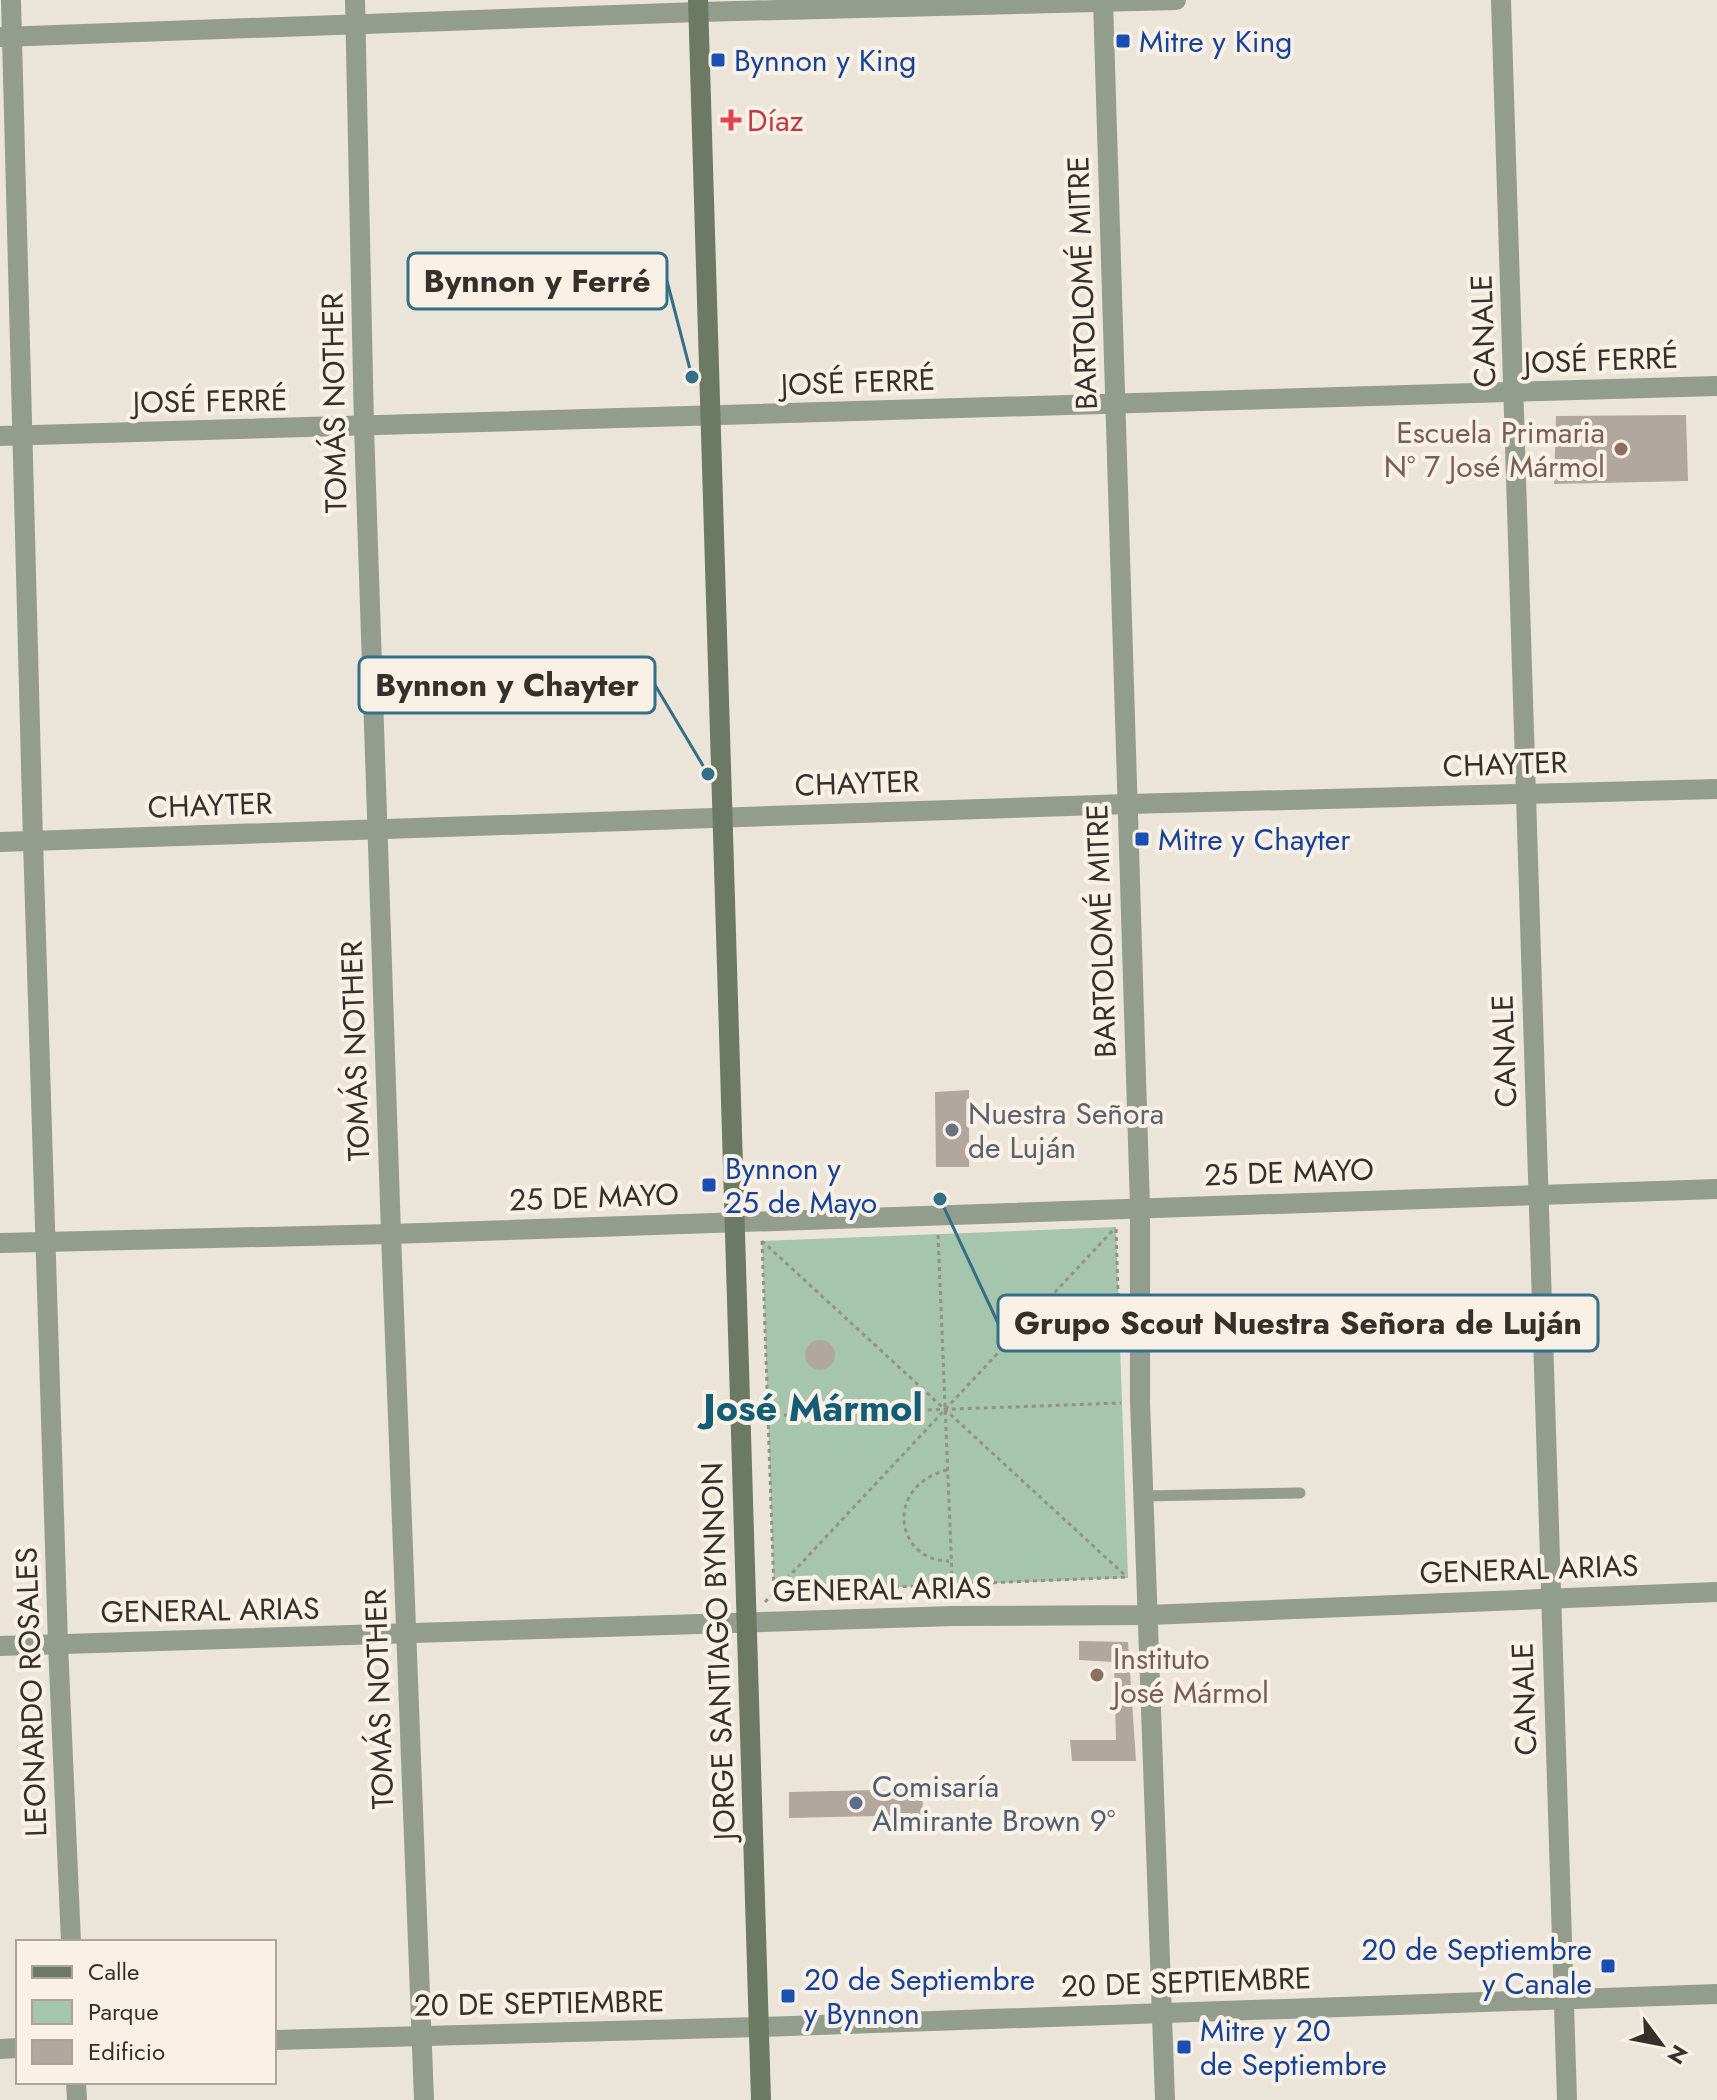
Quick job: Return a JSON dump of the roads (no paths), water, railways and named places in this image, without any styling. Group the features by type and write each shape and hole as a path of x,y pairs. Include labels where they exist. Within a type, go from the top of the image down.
{"street":[{"name":"LEONARDO ROSALES","path":"11,0 6,37 23,435 58,1644 71,1940"},
{"name":"TOMÁS NOTHER","path":"355,0 364,427 424,2100"},
{"path":"6,37 356,26 698,6 1176,0"},
{"name":"CANALE","path":"1501,0 1567,2100"},
{"name":"BARTOLOMÉ MITRE","path":"1103,1 1140,1208 1140,1402 1165,2100"},
{"name":"JORGE SANTIAGO BYNNON","path":"698,6 761,2100"},
{"name":"JOSÉ FERRÉ","path":"0,436 1717,386"},
{"name":"CHAYTER","path":"0,842 1128,804 1717,789"},
{"name":"25 DE MAYO","path":"0,1243 391,1234 1717,1189"},
{"name":"GENERAL ARIAS","path":"0,1646 954,1616 1149,1615 1717,1592"},
{"name":"20 DE SEPTIEMBRE","path":"276,2040 759,2027 1717,1994"}],"lane":[{"path":"1377,1322 1542,1316"},
{"path":"1144,1496 1300,1493"}],"place":[{"name":"Mitre y King","path":"1123,41"},
{"name":"Bynnon y King","path":"718,60"},
{"name":"Díaz","path":"731,120"},
{"name":"Bynnon y Ferré","path":"692,377"},
{"name":"Escuela Primaria Nº 7 José Mármol","path":"1621,449"},
{"name":"Bynnon y Chayter","path":"708,774"},
{"name":"Mitre y Chayter","path":"1142,839"},
{"name":"Nuestra Señora de Luján","path":"952,1130"},
{"name":"Bynnon y 25 de Mayo","path":"709,1185"},
{"name":"Grupo Scout Nuestra Señora de Luján","path":"940,1199"},
{"name":"Instituto José Mármol","path":"1097,1675"},
{"name":"Comisaría Almirante Brown 9°","path":"856,1803"},
{"name":"20 de Septiembre y Canale","path":"1608,1966"},
{"name":"20 de Septiembre y Bynnon","path":"788,1996"},
{"name":"Mitre y 20 de Septiembre","path":"1184,2047"}],"district":[{"name":"José Mármol","path":"813,1407"}]}
